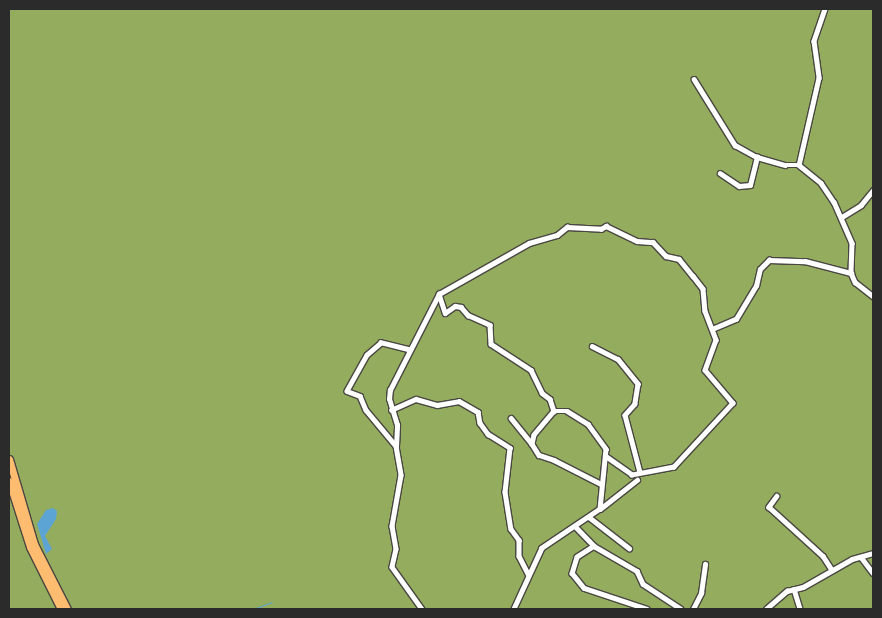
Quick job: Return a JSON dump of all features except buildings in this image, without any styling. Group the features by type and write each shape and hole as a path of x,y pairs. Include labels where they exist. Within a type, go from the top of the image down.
{"main road":[{"path":"9,460 34,544 67,609"},
{"path":"9,481 30,547 61,609"}],"street":[{"path":"799,165 819,78 814,41 825,9"},
{"path":"694,80 735,145 758,157 785,165 799,165 821,183 842,217 852,243 851,273 855,282 873,296"},
{"path":"720,173 739,186 750,185 758,157"},
{"path":"842,217 861,205 873,190"},
{"path":"422,609 392,566 396,549 392,526 401,475 396,446 397,425 391,410 390,390 439,294 529,243 557,235 567,227 601,229 606,226 637,241 653,242 666,256 679,259 702,289 716,340 705,370 733,403 674,467 664,471 640,472 632,475 623,471 606,457"},
{"path":"712,329 736,319 756,286 760,269 768,260 806,260 851,273"},
{"path":"439,294 445,312 455,306 461,307 468,315 490,326 491,344 531,370 542,393 550,399 554,411"},
{"path":"396,446 366,410 360,396 348,391 367,355 381,343 410,350"},
{"path":"592,346 618,359 638,384 635,404 625,415 640,472"},
{"path":"391,410 416,399 437,405 459,401 478,412 480,423 488,434 510,448 505,492 511,529 519,540 520,556 528,574"},
{"path":"532,444 534,435 554,411"},
{"path":"554,411 567,411 588,424 606,449 600,509"},
{"path":"511,418 539,455 554,460 576,474 601,484"},
{"path":"514,609 528,574 542,548 589,517 637,480"},
{"path":"777,496 769,507 823,556 832,570"},
{"path":"589,517 629,548"},
{"path":"575,526 594,546 637,571 643,584 681,609"},
{"path":"594,546 578,557 572,573 578,581 584,588 647,609"},
{"path":"766,609 787,591 861,556 873,553"},
{"path":"861,556 873,573"},
{"path":"693,609 701,593 705,564"},
{"path":"794,589 800,609"}],"green space":[{"path":"9,9 873,9 873,609 9,609"}],"water":[{"path":"53,508 57,511 56,519 45,536 52,549 46,554 37,524 46,510"}],"waterway":[{"path":"253,609 272,602"}]}
